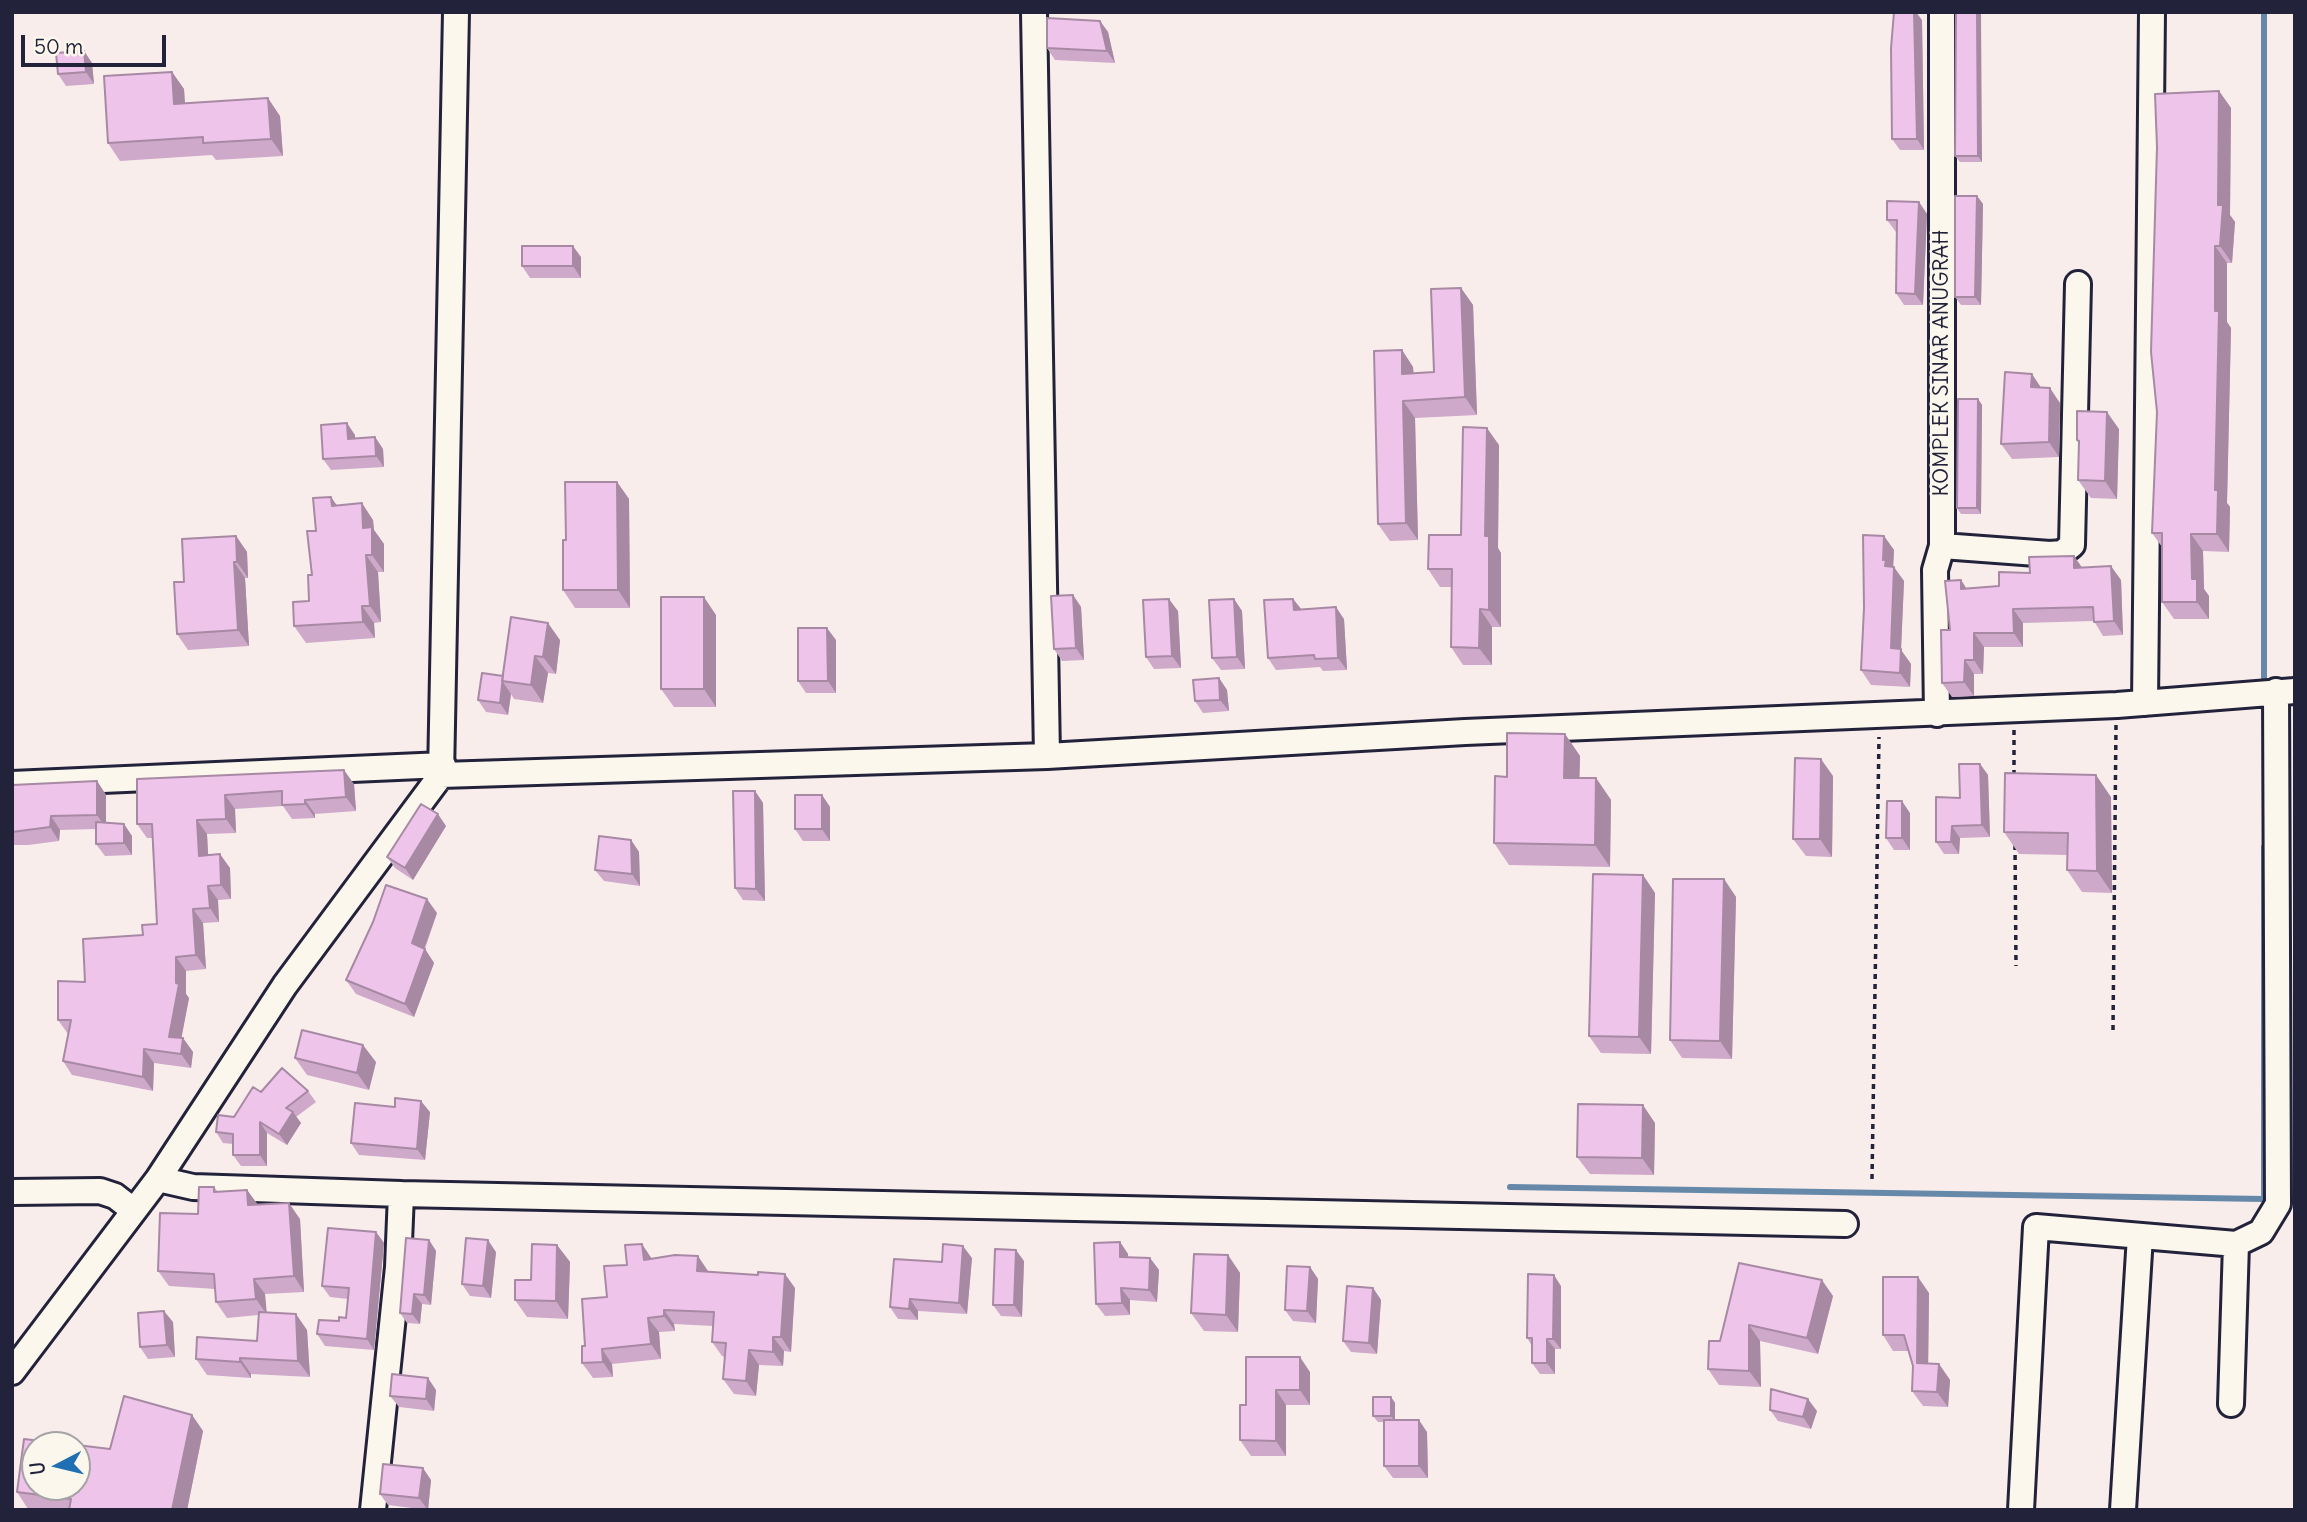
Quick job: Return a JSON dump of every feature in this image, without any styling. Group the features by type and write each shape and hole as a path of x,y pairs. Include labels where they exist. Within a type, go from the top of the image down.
{"street":[{"path":"12,1372 158,1179 285,985 442,770 456,12"},
{"path":"1034,12 1046,756"},
{"name":"KOMPLEK SINAR ANUGRAH","path":"1937,714 1935,570 1942,546 1942,12"},
{"path":"2145,703 2152,12"},
{"path":"1942,546 2050,554 2062,553 2072,545 2078,284"},
{"path":"12,784 442,770 1046,756 1465,732 2117,705 2276,691 2278,1204 2261,1232 2236,1244 2036,1227 2021,1510"},
{"path":"158,1179 193,1187 401,1195 1845,1224"},
{"path":"12,1192 100,1191 115,1196 133,1210"},
{"path":"373,1510 398,1267 401,1195"},
{"path":"2123,1510 2140,1236"},
{"path":"2231,1404 2236,1244"}],"path":[{"path":"2113,1030 2117,705"},
{"path":"2014,710 2014,791"},
{"path":"1872,1179 1879,716"},
{"path":"2015,832 2016,966"}],"building":[{"path":"1894,12 1914,12 1917,139 1892,139 1891,48"},
{"path":"1956,12 1977,12 1978,156 1955,156"},
{"path":"1047,18 1100,21 1107,51 1047,48"},
{"path":"84,51 86,72 58,74 56,53"},
{"path":"172,72 174,104 268,98 271,139 203,143 203,137 108,143 104,76"},
{"path":"2219,91 2218,205 2223,205 2220,246 2215,246 2215,311 2219,311 2215,490 2218,490 2217,534 2191,534 2192,579 2197,579 2197,602 2162,602 2162,533 2152,533 2157,412 2151,352 2157,147 2155,94"},
{"path":"1955,196 1977,196 1975,297 1955,297"},
{"path":"1887,201 1919,202 1915,294 1896,293 1897,220 1887,220"},
{"path":"522,246 573,246 573,266 522,266"},
{"path":"1461,288 1465,397 1403,401 1406,523 1378,524 1374,351 1402,350 1402,374 1434,372 1431,289"},
{"path":"2005,372 2032,374 2031,387 2050,388 2049,442 2001,444"},
{"path":"1958,399 1978,399 1977,508 1957,508"},
{"path":"2077,411 2107,412 2105,481 2078,480"},
{"path":"347,423 348,439 375,437 376,456 323,459 321,425"},
{"path":"1463,427 1487,428 1485,536 1489,536 1489,610 1480,609 1479,648 1451,647 1452,569 1428,569 1429,535 1461,535"},
{"path":"565,482 617,482 618,590 563,590"},
{"path":"331,497 332,506 362,503 363,528 372,527 372,555 366,555 370,606 362,606 363,622 294,626 293,602 309,601 308,575 312,575 307,531 316,531 313,498"},
{"path":"1863,535 1884,536 1883,560 1886,560 1885,566 1894,567 1891,648 1901,649 1900,673 1861,670"},
{"path":"236,536 237,562 234,562 238,630 177,634 174,582 184,582 182,539"},
{"path":"2074,556 2074,568 2111,566 2114,621 2094,622 2093,607 2013,609 2014,633 1974,633 1974,660 1965,660 1964,682 1942,683 1941,630 1950,630 1945,581 1961,580 1961,589 1999,586 1999,572 2030,573 2029,557"},
{"path":"1073,595 1076,648 1054,649 1051,596"},
{"path":"661,597 704,597 704,689 661,689"},
{"path":"1169,599 1172,656 1146,657 1143,600"},
{"path":"1234,599 1237,657 1212,658 1209,600"},
{"path":"1293,599 1294,610 1336,607 1338,658 1315,659 1314,655 1268,658 1264,600"},
{"path":"511,617 548,623 543,657 535,656 531,685 502,681"},
{"path":"798,628 827,628 828,681 798,681"},
{"path":"482,673 503,676 500,703 478,700"},
{"path":"1219,678 1220,700 1195,701 1193,680"},
{"path":"1507,733 1565,734 1564,778 1596,778 1595,845 1494,843 1495,776 1507,777"},
{"path":"1795,758 1821,759 1820,839 1793,839"},
{"path":"1959,764 1980,764 1982,825 1952,826 1951,842 1936,842 1936,797 1960,798"},
{"path":"344,770 346,797 305,800 305,804 282,805 282,791 225,795 226,819 197,820 199,856 220,854 221,885 208,886 210,908 193,909 196,955 176,957 176,983 179,984 169,1037 183,1038 181,1054 144,1049 143,1077 63,1061 71,1020 58,1020 58,981 85,982 83,939 143,935 142,925 157,924 152,824 137,824 137,779"},
{"path":"2005,773 2096,775 2097,871 2067,870 2068,833 2004,832"},
{"path":"97,781 97,815 51,816 50,827 12,832 12,785"},
{"path":"733,791 755,791 756,889 735,888"},
{"path":"795,795 822,795 822,829 795,829"},
{"path":"1887,801 1902,801 1902,838 1886,838"},
{"path":"421,804 438,814 405,868 387,857"},
{"path":"96,822 124,824 124,843 96,844"},
{"path":"599,836 631,840 632,874 595,870"},
{"path":"1593,874 1643,875 1639,1037 1589,1036"},
{"path":"1673,879 1724,879 1720,1041 1670,1040"},
{"path":"386,885 427,899 412,943 425,949 405,1004 346,980 373,922"},
{"path":"302,1030 363,1045 357,1073 295,1058"},
{"path":"282,1068 308,1091 286,1108 293,1112 279,1134 260,1122 260,1155 233,1155 233,1134 216,1132 218,1115 234,1117 253,1087 261,1092"},
{"path":"395,1098 421,1101 417,1149 351,1143 355,1103 395,1107"},
{"path":"1578,1104 1643,1105 1642,1158 1577,1157"},
{"path":"199,1187 214,1187 214,1192 247,1190 248,1205 289,1203 294,1276 254,1279 256,1299 216,1302 214,1274 158,1271 160,1213 198,1214"},
{"path":"328,1228 376,1232 367,1339 317,1334 319,1320 339,1321 339,1317 346,1318 349,1288 322,1286"},
{"path":"406,1238 429,1240 424,1295 414,1294 412,1314 400,1313"},
{"path":"466,1238 488,1240 483,1286 462,1284"},
{"path":"1120,1242 1120,1257 1150,1258 1149,1290 1121,1288 1122,1303 1096,1304 1094,1243"},
{"path":"532,1244 557,1245 556,1301 515,1300 515,1280 531,1280"},
{"path":"642,1244 644,1260 675,1255 698,1256 697,1271 785,1274 781,1337 773,1337 773,1352 749,1350 746,1381 723,1379 726,1343 712,1342 714,1312 664,1310 664,1316 648,1318 651,1344 602,1349 603,1362 582,1363 582,1346 585,1346 582,1299 607,1297 604,1266 627,1265 625,1245"},
{"path":"943,1244 963,1246 959,1303 910,1299 909,1309 890,1307 894,1259 942,1262"},
{"path":"995,1249 1016,1250 1014,1305 993,1305"},
{"path":"1194,1254 1228,1255 1226,1315 1191,1313"},
{"path":"1739,1263 1822,1280 1807,1338 1749,1325 1749,1371 1708,1369 1709,1341 1720,1341"},
{"path":"1287,1266 1310,1267 1307,1311 1285,1310"},
{"path":"1528,1274 1554,1275 1553,1339 1547,1339 1547,1363 1532,1363 1532,1338 1527,1338"},
{"path":"1883,1277 1918,1277 1917,1363 1939,1364 1937,1392 1912,1391 1913,1366 1904,1335 1883,1335"},
{"path":"1347,1286 1373,1288 1369,1343 1343,1341"},
{"path":"164,1311 167,1345 140,1347 138,1313"},
{"path":"259,1312 296,1314 298,1361 240,1358 240,1362 196,1359 197,1337 257,1341"},
{"path":"1246,1357 1300,1357 1300,1390 1276,1390 1276,1441 1240,1440 1240,1405 1246,1405"},
{"path":"392,1374 428,1378 426,1399 390,1396"},
{"path":"1771,1389 1808,1399 1803,1417 1770,1410"},
{"path":"124,1396 192,1415 172,1510 69,1510 71,1501 91,1501 91,1447 110,1449"},
{"path":"1373,1397 1391,1397 1391,1416 1373,1416"},
{"path":"1384,1420 1419,1420 1419,1466 1384,1466"},
{"path":"21,1462 21,1493 17,1492"},
{"path":"383,1464 423,1468 419,1498 380,1494"}],"waterway":[{"path":"2264,12 2264,689"},
{"path":"1510,1187 2264,1199 2264,847"}]}
